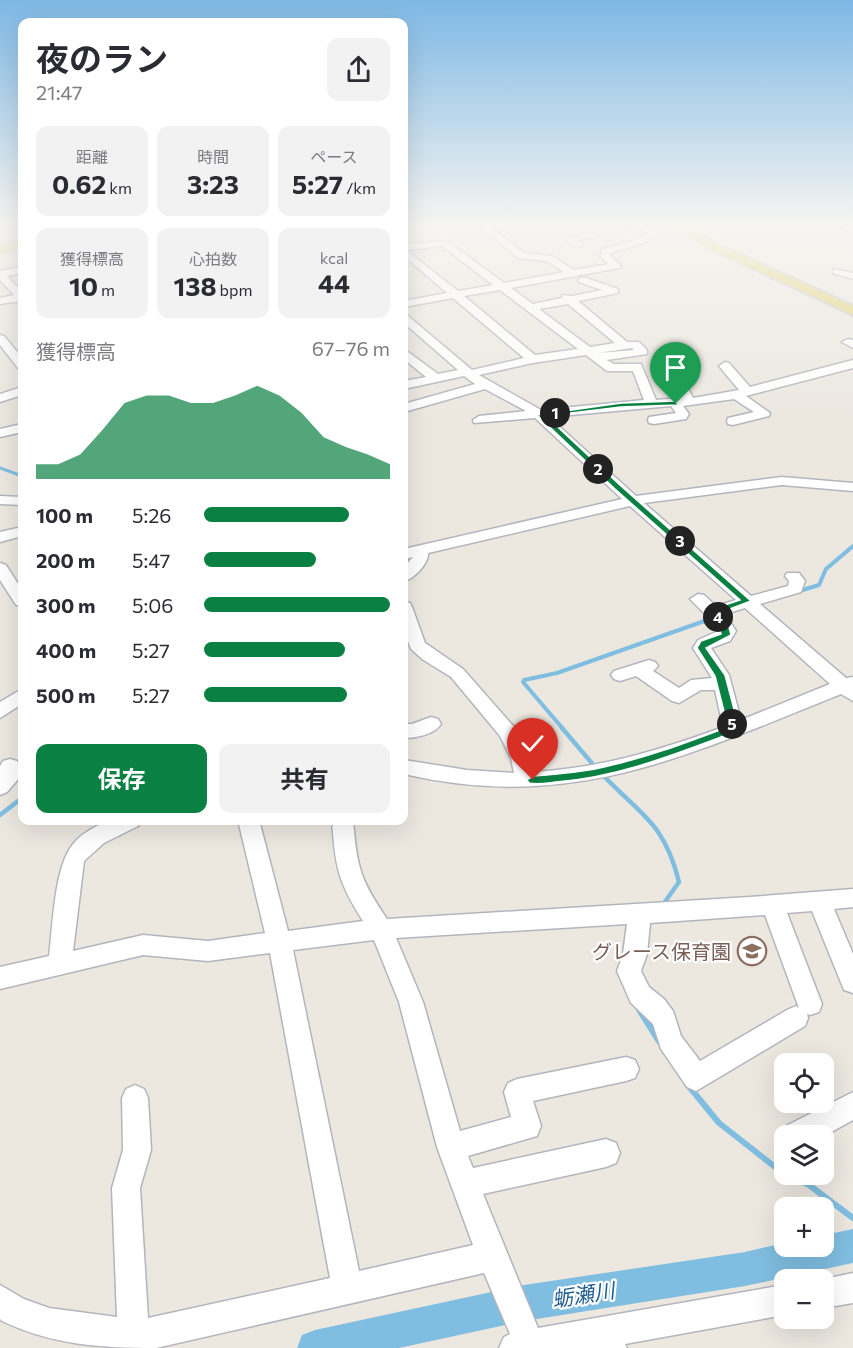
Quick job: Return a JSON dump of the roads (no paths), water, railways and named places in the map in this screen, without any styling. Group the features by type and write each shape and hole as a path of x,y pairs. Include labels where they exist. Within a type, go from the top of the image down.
{"main road":[{"path":"806,289 853,311"},
{"path":"819,289 853,304"}],"street":[{"path":"445,289 455,294 533,358"},
{"path":"408,303 481,289"},
{"path":"506,289 611,368 637,367 652,404"},
{"path":"556,289 624,345"},
{"path":"530,308 614,291 609,289"},
{"path":"0,301 18,298"},
{"path":"838,304 853,304"},
{"path":"408,321 467,373 524,403 540,415 747,601 850,688"},
{"path":"0,338 18,360"},
{"path":"408,384 533,358 643,352 638,345 624,345 594,354"},
{"path":"408,357 436,378"},
{"path":"479,420 621,405 682,403 742,393 853,364"},
{"path":"725,366 742,393 764,413 734,421"},
{"path":"654,420 683,414 672,369"},
{"path":"408,407 487,385"},
{"path":"0,398 18,392"},
{"path":"0,433 18,429"},
{"path":"408,553 634,501 782,481 853,488"},
{"path":"0,500 18,501"},
{"path":"0,537 18,533"},
{"path":"408,572 421,558 420,550"},
{"path":"0,568 18,595"},
{"path":"713,612 795,589 797,581 793,576"},
{"path":"698,599 723,623 726,635 704,644 702,648 723,684 734,728"},
{"path":"408,619 417,645 428,656 457,673 507,732 521,758 526,780"},
{"path":"620,675 645,667 679,697 697,684 723,684"},
{"path":"408,768 456,776 526,780 576,776 611,770 657,757 850,688"},
{"path":"0,711 18,698"},
{"path":"408,731 431,724"},
{"path":"0,787 10,777 11,766"},
{"path":"60,964 72,864 77,853 93,838 120,825"},
{"path":"249,825 279,940 347,1288"},
{"path":"342,825 346,863 357,891 381,929 411,1002 451,1147 526,1344 605,1341 774,1302"},
{"path":"0,978 143,945 208,951 279,940 316,938 381,929 853,898"},
{"path":"819,901 853,982"},
{"path":"640,913 635,954 629,971 640,995 655,1007 664,1019 670,1041 696,1078 803,1011 772,905"},
{"path":"451,1147 528,1126 517,1092 626,1069"},
{"path":"133,1334 126,1188 137,1150 135,1098"},
{"path":"816,1125 853,1105"},
{"path":"465,1184 606,1153"},
{"path":"0,1300 40,1323 148,1334 347,1288 494,1261"},
{"path":"834,1291 853,1288"}],"waterway":[{"path":"0,468 18,475"},
{"path":"777,598 819,585 826,569 853,546"},
{"path":"564,730 523,682 524,680 557,673 713,618"},
{"path":"562,728 596,768"},
{"path":"601,773 649,820 666,845 679,882 662,906"},
{"path":"0,815 18,801"},
{"path":"638,1008 660,1043"},
{"path":"687,1084 719,1123 774,1166"},
{"path":"809,1185 853,1218"},
{"name":"蛎瀬川","path":"315,1348 524,1303 745,1269 853,1246"}],"place":[{"name":"グレース保育園","path":"752,951"}]}
